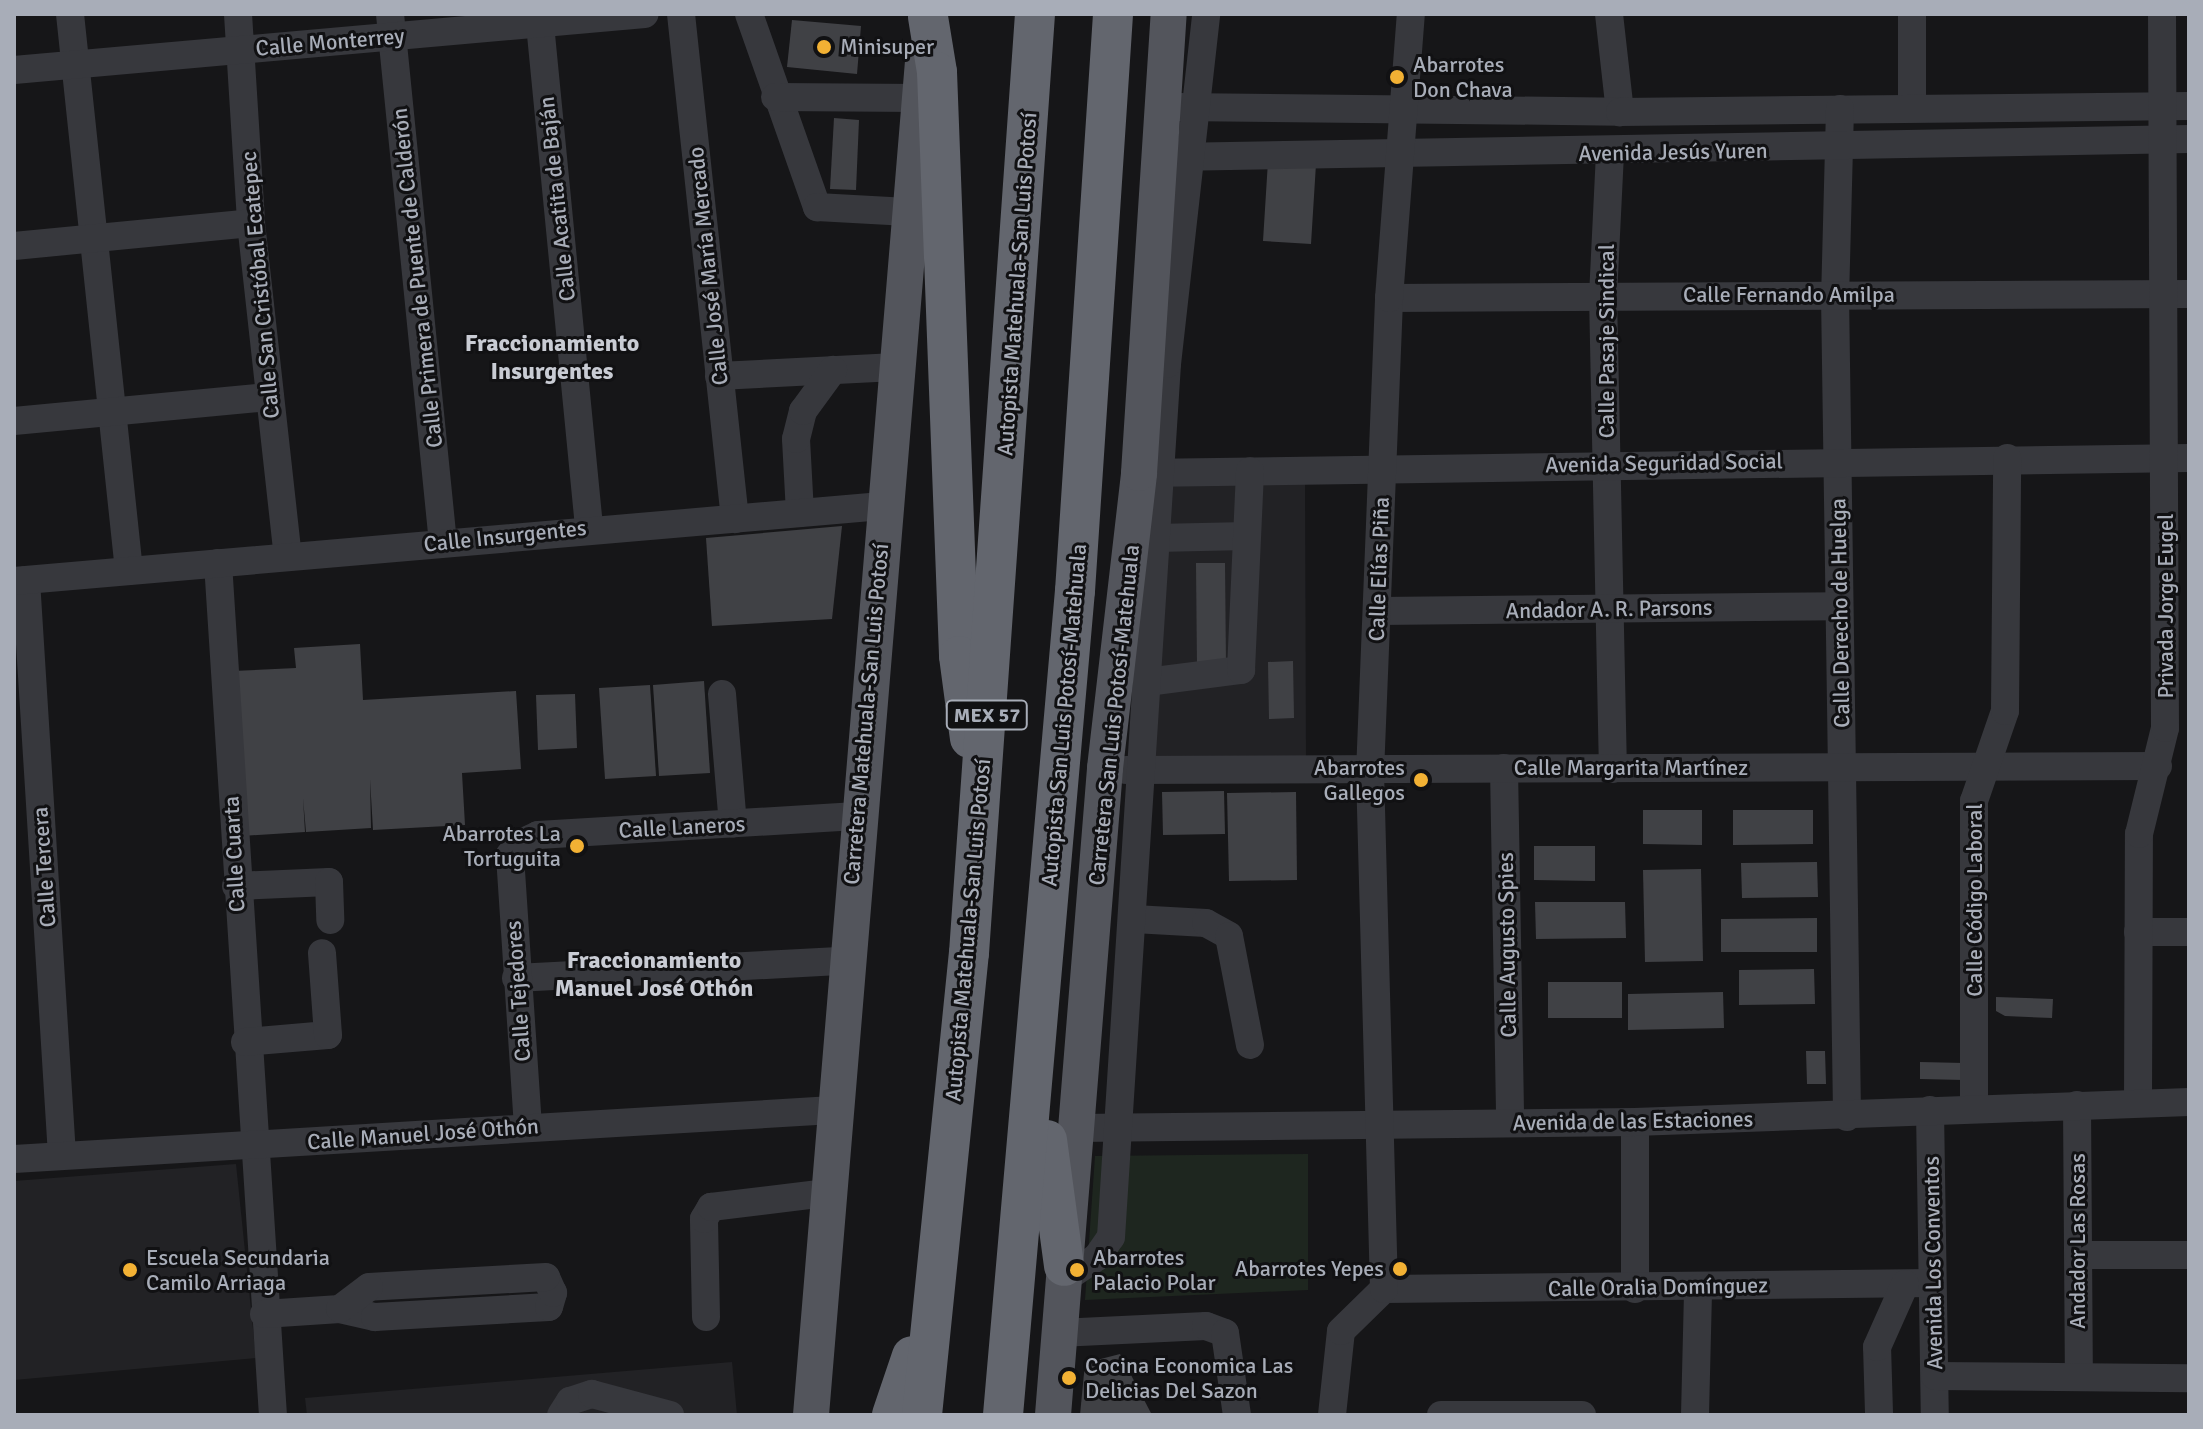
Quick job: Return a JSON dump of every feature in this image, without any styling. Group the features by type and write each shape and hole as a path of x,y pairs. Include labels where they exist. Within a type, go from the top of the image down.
{"highway":[{"name":"Autopista Matehuala-San Luis Potosí","path":"922,1415 983,765 1035,14"},
{"name":"Autopista San Luis Potosí-Matehuala","path":"1003,1415 1037,1027 1113,14"},
{"path":"928,16 937,72 963,724 983,765"},
{"path":"1037,1027 1063,1273"},
{"path":"892,1415 933,1296"}],"main road":[{"name":"Carretera San Luis Potosí-Matehuala","path":"1053,1415 1105,768 1150,473 1147,322 1174,157 1178,107 1169,14"},
{"name":"Carretera Matehuala-San Luis Potosí","path":"811,1415 844,961 860,816 882,506 928,16"},
{"path":"1147,322 1167,364"}],"street":[{"path":"70,14 129,571"},
{"name":"Calle San Cristóbal Ecatepec","path":"238,14 251,223 288,556"},
{"name":"Calle Monterrey","path":"14,70 242,50 391,25 645,14"},
{"name":"Calle José María Mercado","path":"681,14 735,519"},
{"path":"749,14 775,97 817,207 908,212"},
{"path":"1178,107 1206,14"},
{"name":"Calle Elías Piña","path":"1384,1289 1370,773 1379,611 1381,468 1389,298 1397,157 1404,112 1411,14"},
{"path":"1609,14 1620,112"},
{"path":"1912,14 1912,107"},
{"name":"Privada Jorge Eugel","path":"2138,1102 2141,811 2158,766 2178,615 2176,294 2157,139 2162,14"},
{"name":"Calle Acatita de Baján","path":"539,19 589,527"},
{"name":"Calle Primera de Puente de Calderón","path":"391,25 443,543"},
{"path":"775,97 919,98"},
{"name":"Avenida Jesús Yuren","path":"1178,107 1404,112 1620,112 2189,106"},
{"name":"Calle Derecho de Huelga","path":"1840,109 1835,295 1847,1117"},
{"name":"Avenida Jesús Yuren","path":"1174,157 1397,157 2189,139"},
{"name":"Calle Pasaje Sindical","path":"1610,153 1603,295 1613,769"},
{"path":"1063,1273 1097,1257 1111,1237 1123,1127 1156,538 1150,473 1167,364 1174,157"},
{"path":"14,246 251,223"},
{"name":"Calle Fernando Amilpa","path":"1389,298 2176,294"},
{"path":"719,376 896,367"},
{"path":"800,513 796,439 803,411 833,370"},
{"path":"14,421 270,397"},
{"name":"Avenida Seguridad Social","path":"1150,473 1837,458 2178,458"},
{"name":"Calle Código Laboral","path":"1974,1107 1974,819 1984,767 2005,711 2007,458"},
{"path":"1147,682 1241,670 1250,471"},
{"name":"Calle Insurgentes","path":"20,580 589,527 735,519 882,506"},
{"path":"1156,538 1247,536"},
{"name":"Calle Cuarta","path":"218,563 245,1042 273,1415"},
{"name":"Calle Tercera","path":"20,580 62,1155"},
{"name":"Andador A. R. Parsons","path":"1379,611 1839,606"},
{"path":"722,694 733,824"},
{"name":"Calle Margarita Martínez","path":"1105,768 1370,773 1504,768 2158,766"},
{"name":"Calle Augusto Spies","path":"1504,768 1510,1123"},
{"name":"Calle Laneros","path":"510,855 538,835 860,816"},
{"name":"Calle Tejedores","path":"510,855 528,1127"},
{"path":"236,886 329,882 330,920"},
{"path":"1134,919 1206,923 1229,936 1250,1045"},
{"path":"2138,932 2189,932"},
{"path":"245,1042 328,1035 322,953"},
{"path":"516,978 844,961"},
{"name":"Avenida de las Estaciones","path":"1077,1128 1635,1122 1847,1117 1974,1107 2189,1102"},
{"name":"Andador Las Rosas","path":"2077,1105 2079,1377"},
{"name":"Calle Manuel José Othón","path":"14,1159 833,1110"},
{"name":"Avenida Los Conventos","path":"1930,1110 1919,1284 1935,1376 1935,1415"},
{"path":"1635,1122 1635,1289"},
{"path":"706,1317 704,1219 711,1207 827,1193"},
{"path":"2079,1255 2189,1255"},
{"path":"264,1314 340,1309 375,1317 549,1307 553,1293 546,1277 369,1287 340,1309"},
{"path":"1879,1413 1877,1347 1919,1284"},
{"name":"Calle Oralia Domínguez","path":"1384,1289 1919,1284"},
{"path":"1695,1415 1698,1288"},
{"path":"1332,1415 1341,1331 1384,1289"},
{"path":"1059,1333 1206,1326 1225,1333 1237,1415"},
{"path":"1935,1376 2189,1378"},
{"path":"561,1415 570,1401 592,1394 635,1411 670,1415"},
{"path":"1441,1415 1582,1415"}],"shaded area":[{"path":"1159,483 1305,484 1306,763 1150,759"},
{"path":"1308,1154 1308,1290 1085,1300 1095,1156"},
{"name":"Escuela Secundaria Camilo Arriaga","path":"236,1164 256,1358 14,1380 14,1181"},
{"path":"732,1362 737,1415 307,1415 305,1398"}],"building":[{"name":"Minisuper","path":"792,20 861,26 857,74 787,67"},
{"path":"834,118 859,120 856,190 830,189"},
{"path":"1268,161 1316,164 1311,244 1263,241"},
{"path":"842,526 832,619 712,626 706,538"},
{"path":"1196,563 1225,563 1226,667 1197,667"},
{"path":"360,644 363,700 516,691 521,769 462,773 465,825 373,830 370,779 371,828 306,832 303,798 305,832 242,836 233,671 296,668 294,648"},
{"path":"1293,661 1294,718 1269,719 1268,662"},
{"path":"704,681 710,773 659,776 653,685"},
{"path":"650,685 656,776 605,779 599,688"},
{"path":"575,694 577,748 538,750 536,695"},
{"path":"1224,791 1225,834 1163,835 1162,792"},
{"path":"1296,792 1297,880 1229,881 1227,793"},
{"path":"1643,810 1702,810 1702,845 1643,844"},
{"path":"1733,810 1813,810 1813,844 1733,845"},
{"path":"1534,846 1595,846 1595,881 1534,880"},
{"path":"1817,862 1818,897 1742,898 1741,863"},
{"path":"1701,869 1703,961 1645,962 1643,870"},
{"path":"1535,902 1625,902 1626,938 1536,939"},
{"path":"1817,918 1817,952 1721,952 1721,919"},
{"path":"1814,969 1815,1004 1739,1005 1739,970"},
{"path":"1548,982 1622,982 1622,1018 1548,1018"},
{"path":"1723,992 1724,1028 1628,1030 1628,994"},
{"path":"1996,997 2053,999 2052,1018 2005,1016 1996,1011"},
{"path":"1806,1051 1825,1051 1826,1084 1807,1084"},
{"path":"1920,1062 1964,1063 1964,1080 1920,1079"},
{"path":"1120,1354 1152,1415 1080,1415 1085,1363"}],"place":[{"name":"Minisuper","path":"824,47"},
{"name":"Abarrotes Don Chava","path":"1397,77"},
{"name":"Abarrotes Gallegos","path":"1421,780"},
{"name":"Abarrotes La Tortuguita","path":"577,846"},
{"name":"Abarrotes Yepes","path":"1400,1269"},
{"name":"Escuela Secundaria Camilo Arriaga","path":"130,1270"},
{"name":"Abarrotes Palacio Polar","path":"1077,1270"},
{"name":"Cocina Economica Las Delicias Del Sazon","path":"1069,1378"}],"district":[{"name":"Fraccionamiento Insurgentes","path":"552,358"},
{"name":"Fraccionamiento Manuel José Othón","path":"654,975"}]}
